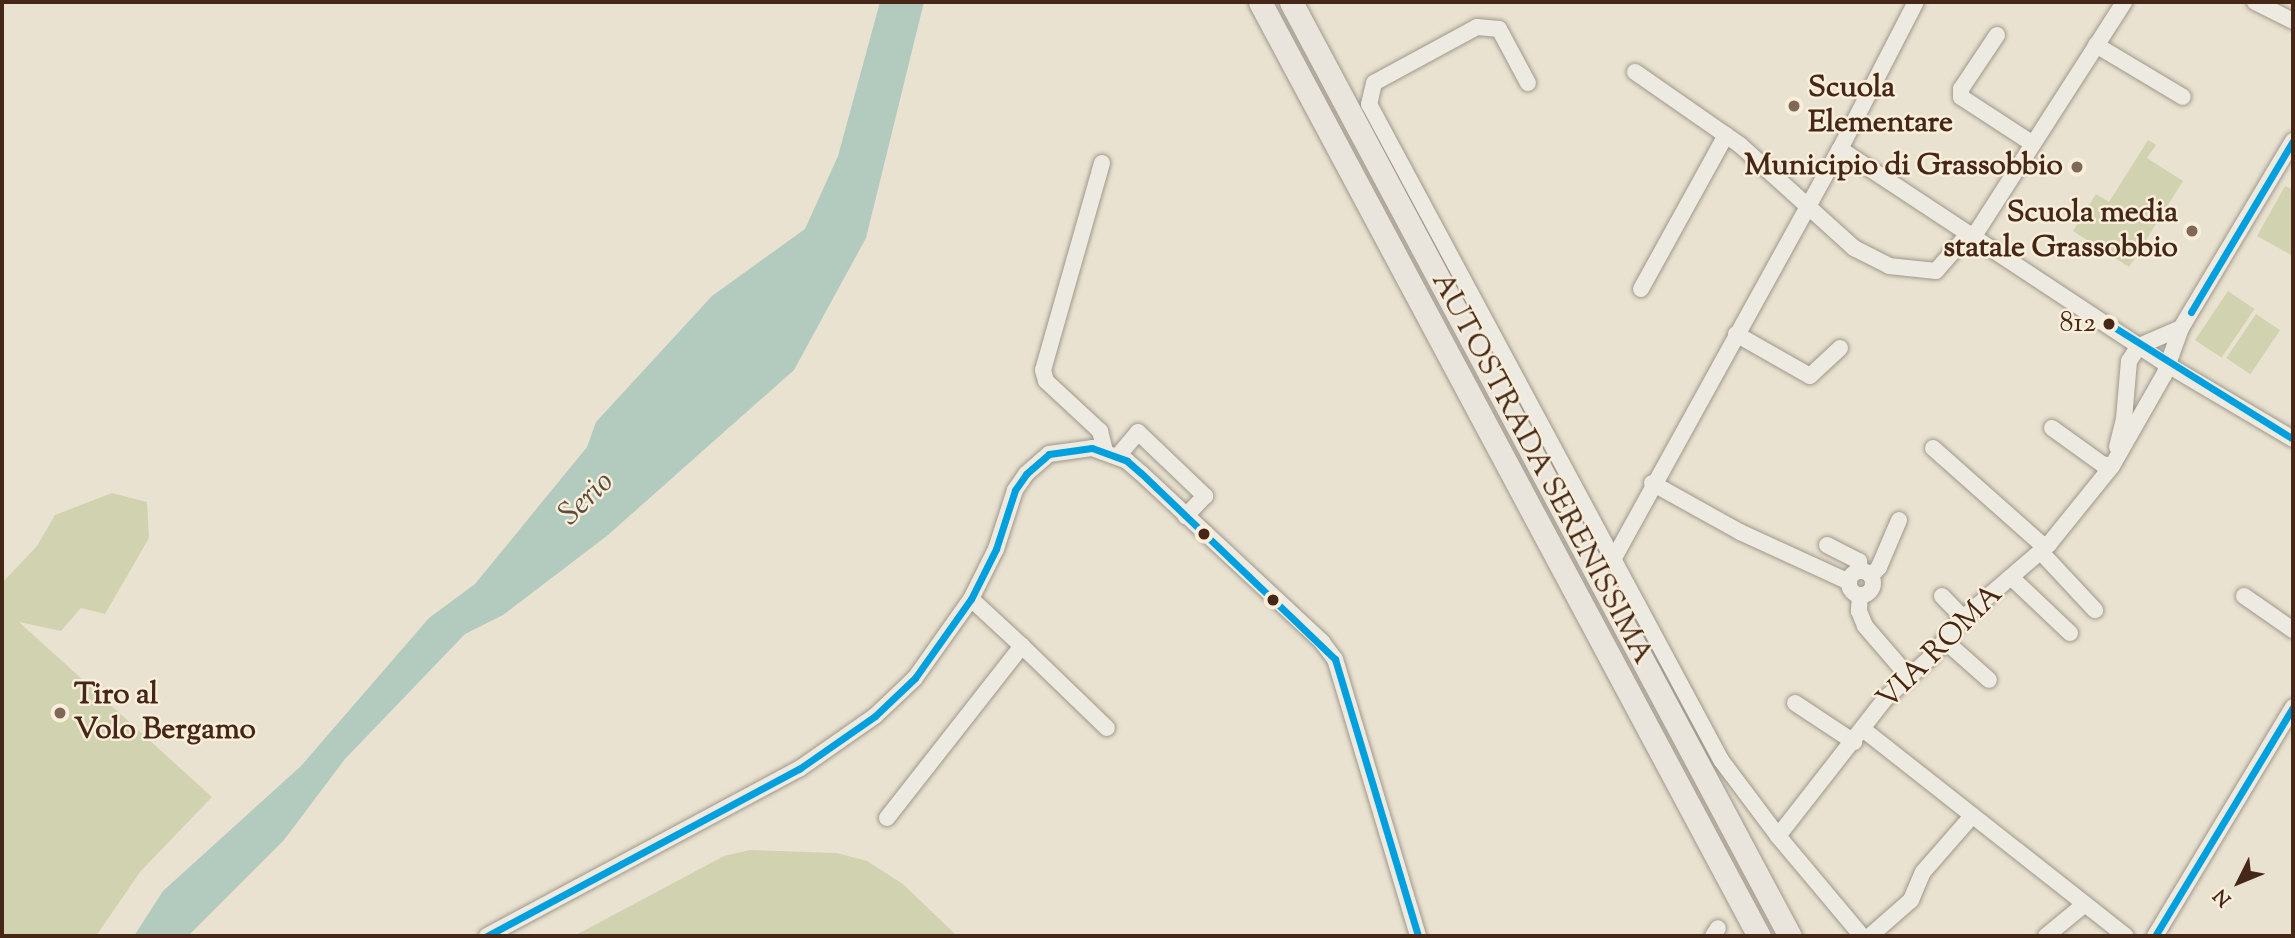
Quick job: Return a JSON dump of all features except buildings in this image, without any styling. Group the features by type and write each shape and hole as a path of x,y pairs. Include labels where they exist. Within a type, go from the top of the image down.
{"highway":[{"name":"AUTOSTRADA SERENISSIMA","path":"1260,2 1759,936"},
{"name":"AUTOSTRADA SERENISSIMA","path":"1292,2 1790,936"}],"street":[{"path":"1611,551 1626,530 1808,207 1916,2"},
{"path":"1635,72 1726,135 1794,189 1808,207 1854,248 1889,267 1936,271 1972,234 2124,2"},
{"path":"2255,2 2293,20"},
{"path":"1528,83 1499,29 1477,27 1374,83 1369,104 1721,760 1778,836 1862,936"},
{"path":"1997,35 1961,89 1961,97 2033,144"},
{"path":"2096,45 2183,97"},
{"path":"1641,289 1726,135"},
{"name":"VIA ROMA","path":"1778,836 1859,736 1886,698 1963,618 2045,548 2112,466 2168,365 2181,328 2293,141"},
{"path":"1840,149 2168,365 2293,439"},
{"path":"1101,163 1043,370 1046,382 1100,431 1111,454 1186,516 1322,642 1340,669 1418,936"},
{"path":"2139,345 2181,328"},
{"path":"1736,334 1810,376 1840,348"},
{"name":"VIA ROMA","path":"2112,466 2124,419 2129,361 2139,345"},
{"path":"2052,428 2102,464 2112,466"},
{"path":"487,936 817,758 875,716 915,677 971,598 996,549 1015,490 1026,474 1059,451 1111,454 1138,432 1205,496 1186,516"},
{"path":"1933,448 2045,548 2095,611"},
{"path":"1652,484 1740,532 1860,576 1880,567 1899,520"},
{"path":"1827,545 1859,561 1859,611 1866,625 1909,677"},
{"path":"2012,578 2070,633"},
{"path":"1942,596 1963,618"},
{"path":"2244,596 2293,630"},
{"path":"971,598 1107,728"},
{"path":"1944,640 1989,680"},
{"path":"887,818 1022,646"},
{"path":"1795,702 1859,736 1972,816 2126,936"},
{"path":"2155,936 2286,734 2293,707"},
{"path":"1870,936 1911,900 1923,872 1972,816"},
{"path":"2046,936 2085,904"}],"green space":[{"path":"2148,140 2156,145 2147,158 2183,181 2129,267 2073,231 2096,194 2109,202"},
{"path":"2285,186 2293,190 2293,256 2257,236"},
{"path":"2228,291 2255,309 2222,358 2195,340"},
{"path":"2256,314 2280,330 2250,374 2226,358"},
{"name":"Tiro al Volo Bergamo","path":"112,493 147,502 149,538 105,614 81,608 61,631 19,622 212,797 140,872 96,936 2,936 2,583 37,546 55,515"},
{"path":"750,850 837,853 867,861 903,884 957,936 574,936 724,856"}],"water":[{"name":"Serio","path":"880,2 924,2 866,238 794,370 608,535 503,615 465,634 345,759 284,840 188,936 134,936 163,891 301,766 429,618 475,584 587,447 596,422 712,296 805,229 838,156"}],"transit line":[{"path":"2191,312 2293,141"},
{"path":"2109,324 2293,439"},
{"path":"487,936 799,769 875,716 915,678 971,599 996,549 1015,490 1026,474 1049,454 1092,448 1127,461 1141,473 1335,659 1418,936"},
{"path":"2155,936 2293,707"}],"place":[{"name":"Scuola Elementare","path":"1794,106"},
{"name":"Municipio di Grassobbio","path":"2077,167"},
{"name":"Scuola media statale Grassobbio","path":"2192,231"},
{"name":"812","path":"2109,324"},
{"name":"Tiro al Volo Bergamo","path":"60,713"}]}
